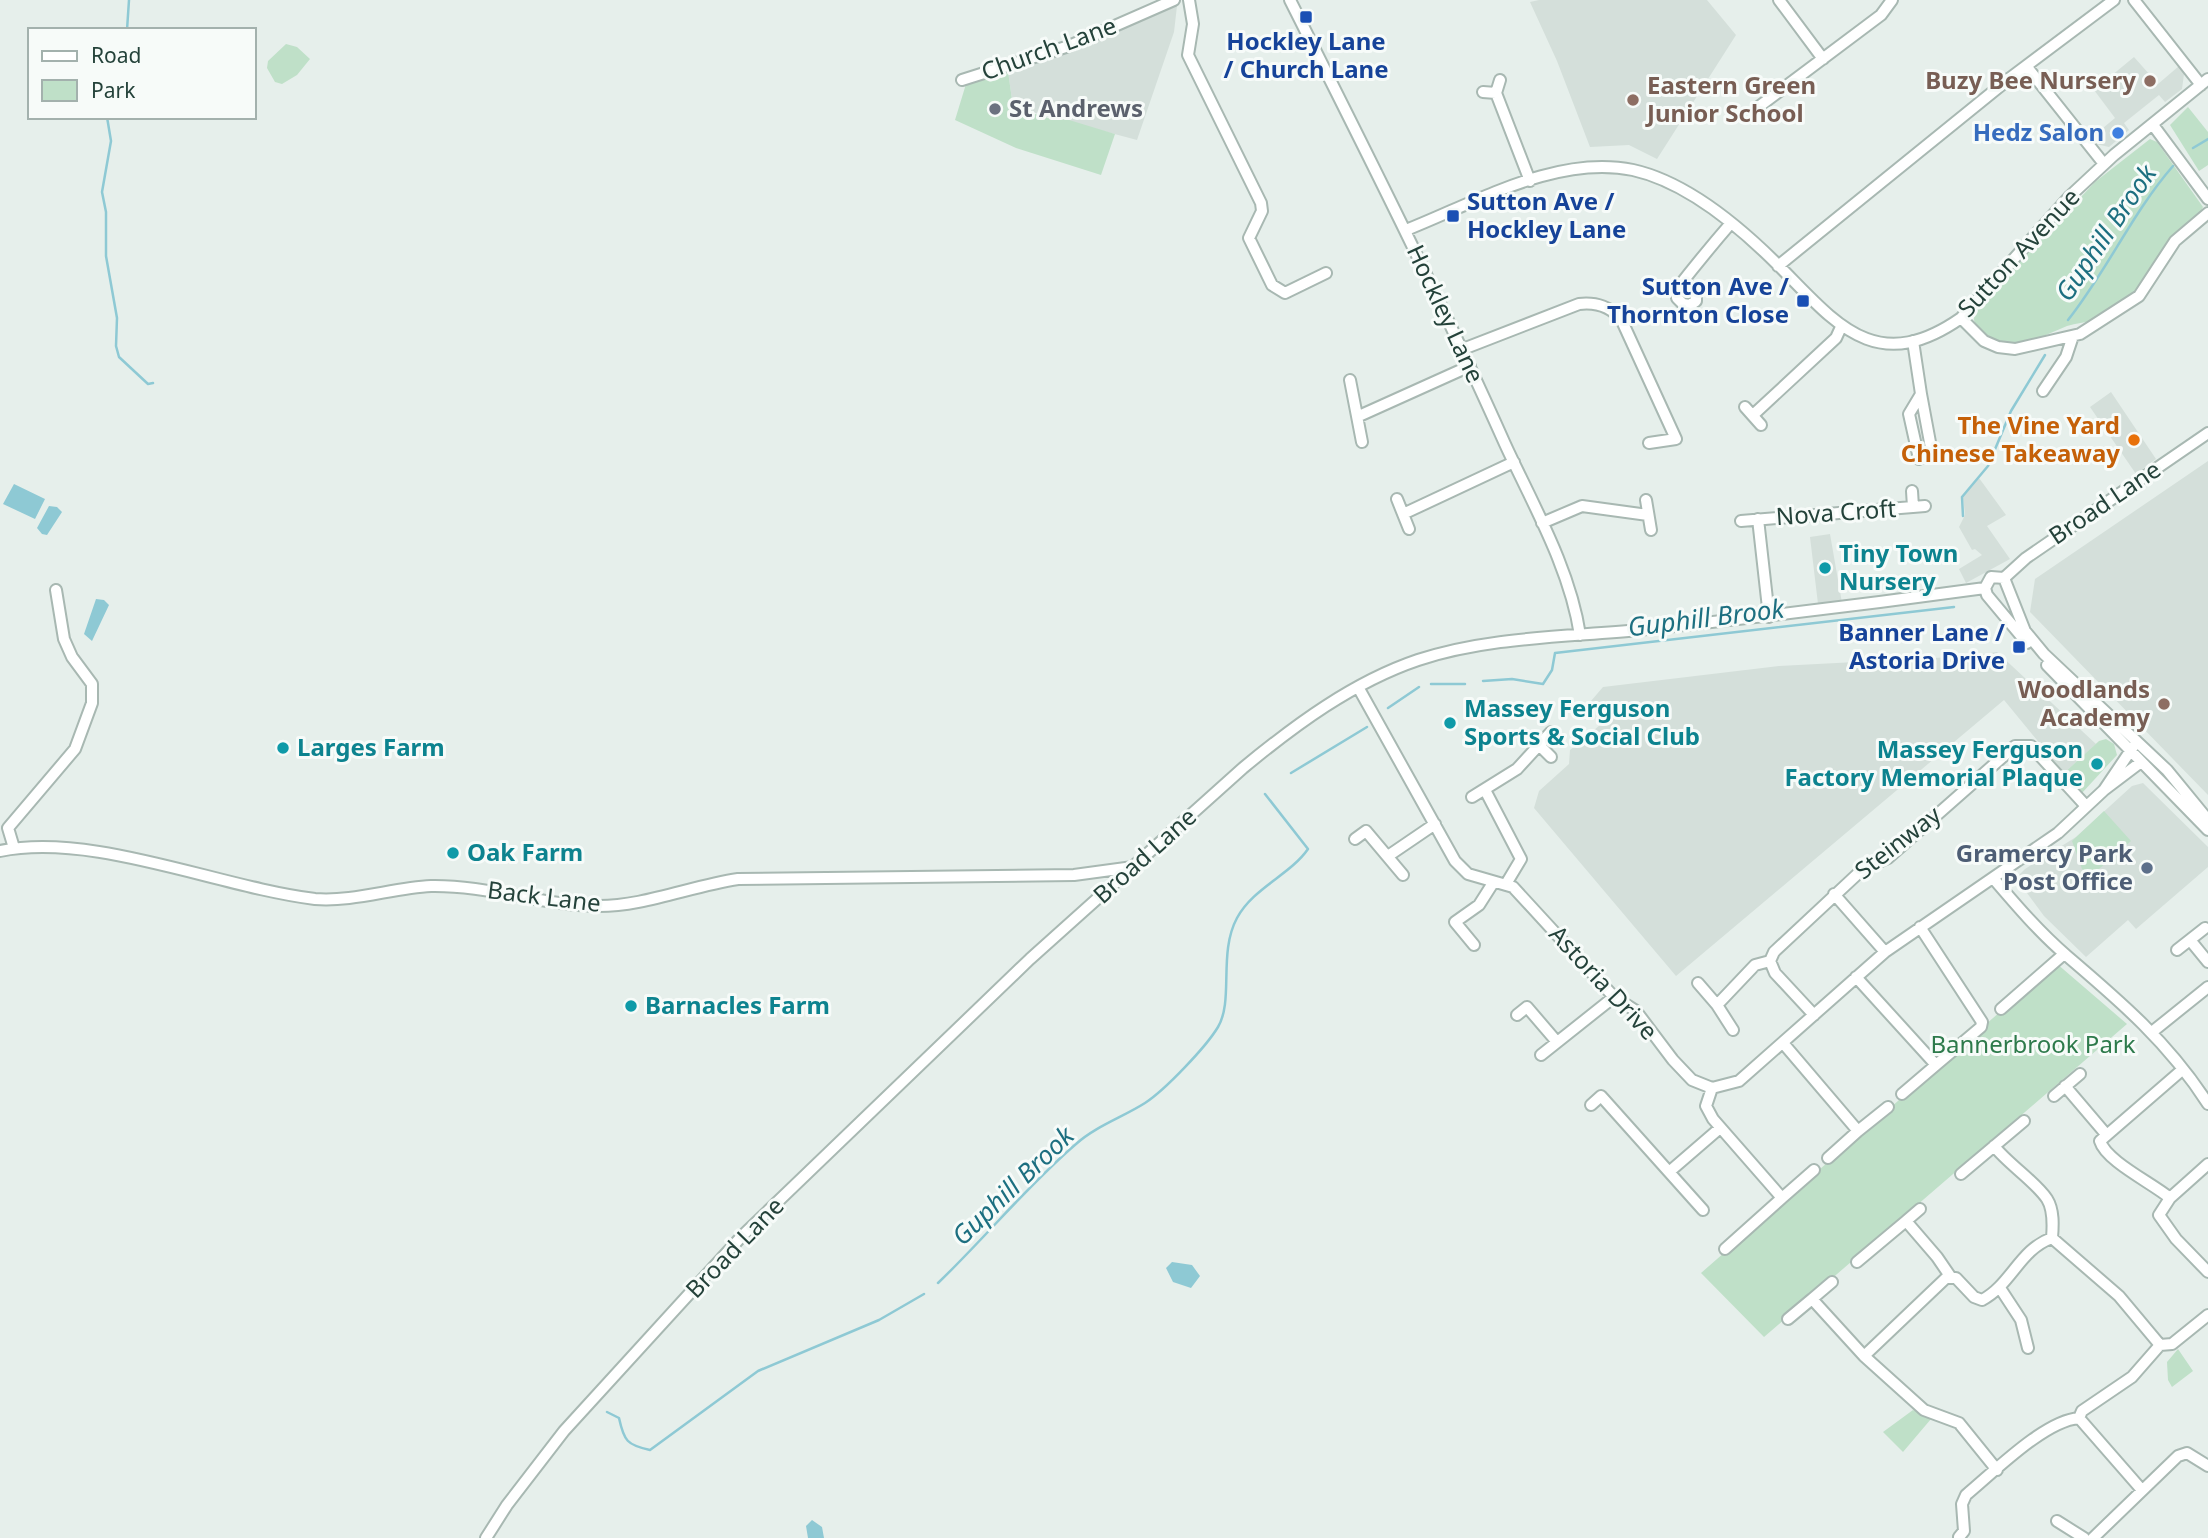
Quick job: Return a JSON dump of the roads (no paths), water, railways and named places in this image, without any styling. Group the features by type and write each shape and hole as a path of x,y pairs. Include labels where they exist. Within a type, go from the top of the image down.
{"street":[{"name":"Church Lane","path":"962,80 1069,46 1174,0"},
{"path":"1189,0 1193,24 1188,55 1261,203 1262,211 1248,238 1272,285 1285,293 1326,273"},
{"name":"Hockley Lane","path":"1290,0 1463,349 1563,574 1580,635"},
{"path":"1779,0 1823,59"},
{"path":"1756,108 1881,15 1892,0"},
{"path":"1779,266 2026,66 2114,0"},
{"path":"2134,0 2205,82"},
{"path":"2026,66 2104,164"},
{"path":"1500,80 1496,93 1530,181"},
{"name":"Sutton Avenue","path":"1406,230 1557,170 1575,167 1633,170 1680,190 1731,223 1779,266 1816,307 1841,327 1881,342 1913,341 1938,332 1961,318 2047,221 2104,164 2205,82"},
{"path":"1483,92 1496,93"},
{"path":"2153,125 2208,199"},
{"path":"1961,318 1984,341 1998,347 2015,349 2068,337 2108,318 2139,296 2175,241 2208,213"},
{"path":"1683,281 1731,223"},
{"path":"1463,349 1579,304 1596,303 1614,311 1622,321 1676,439 1649,443"},
{"path":"1761,425 1749,411 1836,338 1841,327"},
{"path":"2043,391 2066,357 2068,337"},
{"path":"1913,341 1931,453 1919,459 1909,414 1921,394"},
{"path":"1359,416 1470,366"},
{"path":"1350,380 1362,442"},
{"name":"Broad Lane","path":"2007,583 2026,558 2208,433"},
{"path":"1403,514 1514,462"},
{"name":"Nova Croft","path":"1912,491 1913,507"},
{"path":"1397,499 1409,529"},
{"path":"1646,500 1651,530"},
{"path":"1542,523 1582,506 1648,515"},
{"name":"Nova Croft","path":"1741,521 1925,506"},
{"name":"Nova Croft","path":"1758,519 1769,617"},
{"path":"2208,820 2167,770 2133,746 2017,632 1994,600 1987,595 1985,588 1991,577 2007,583 2025,631 2044,654 2111,716 2133,746 2141,762 2208,830"},
{"path":"1994,600 2003,599 2007,583"},
{"name":"Broad Lane","path":"486,1538 507,1505 565,1431 743,1236 1030,959 1133,867 1276,740 1358,687 1385,673 1448,651 1769,617 1985,588"},
{"path":"14,848 8,828 75,749 92,703 92,684 72,657 64,639 56,590"},
{"path":"1358,687 1455,861 1468,874 1493,883 1506,884 1521,859 1485,790"},
{"path":"1472,797 1517,769 1551,732"},
{"name":"Steinway","path":"1717,1005 1755,965 1770,961 1781,943 1864,868 1888,858 2019,744 2031,746 2086,806"},
{"path":"1540,746 1551,757"},
{"path":"2104,790 2133,746"},
{"path":"1782,1198 1720,1128 1706,1106 1712,1088 1740,1081 1885,952 2058,833 2104,790 2141,762"},
{"path":"1388,856 1435,824"},
{"path":"1355,839 1366,831 1403,875"},
{"name":"Back Lane","path":"0,851 14,848 92,851 315,899 340,899 392,890 443,886 596,906 649,900 691,887 737,879 1074,875 1133,867"},
{"path":"1993,878 2064,954 2120,999 2152,1032 2208,1104"},
{"path":"1474,945 1452,918 1479,905 1493,883"},
{"name":"Astoria Drive","path":"1506,884 1520,894 1614,997 1636,1011 1673,1060 1692,1080 1712,1088"},
{"name":"Steinway","path":"1834,894 1885,952"},
{"path":"1902,1094 1981,1027 1982,1022 1920,927"},
{"path":"2178,950 2205,928"},
{"path":"2190,940 2208,962"},
{"path":"2001,1009 2064,954"},
{"path":"1770,961 1775,973 1814,1015"},
{"path":"1856,977 1937,1065"},
{"path":"1698,983 1733,1030"},
{"path":"2152,1032 2208,987"},
{"path":"1541,1055 1614,997"},
{"path":"1517,1015 1536,998"},
{"path":"1527,1007 1557,1042"},
{"path":"1783,1043 1858,1131"},
{"path":"2170,1198 2102,1148 2100,1141 2105,1133 2182,1070"},
{"path":"2054,1096 2080,1074"},
{"path":"2065,1086 2105,1133"},
{"path":"1591,1105 1611,1087"},
{"path":"1601,1096 1703,1210"},
{"path":"1828,1158 1888,1107"},
{"path":"1961,1174 2024,1121"},
{"path":"1669,1172 1720,1128"},
{"path":"1994,1146 2009,1165 2047,1199 2053,1220 2052,1238"},
{"path":"2208,1164 2160,1209 2161,1220 2208,1272"},
{"path":"1725,1249 1814,1170"},
{"path":"1857,1262 1920,1209"},
{"path":"1906,1221 1950,1276 1961,1281 1978,1300 2000,1288 2030,1251 2052,1238"},
{"path":"2052,1238 2119,1296 2160,1345"},
{"path":"1864,1356 1950,1276"},
{"path":"1788,1320 1832,1282"},
{"path":"2000,1288 2021,1320 2028,1348"},
{"path":"1812,1299 1864,1356 1924,1410 1959,1423 1997,1470"},
{"path":"2079,1418 2082,1411 2132,1377 2160,1345 2172,1344 2208,1315"},
{"path":"1959,1537 1964,1531 1963,1500 2045,1431 2069,1419 2079,1418"},
{"path":"2079,1418 2141,1489"},
{"path":"2093,1538 2141,1489 2182,1454 2192,1454 2208,1466"},
{"path":"2057,1521 2084,1538"}],"water":[{"path":"14,484 45,499 35,519 3,504"},
{"path":"49,506 57,507 62,512 47,535 37,528"},
{"path":"96,599 104,600 109,605 92,641 84,634"},
{"path":"1172,1262 1192,1265 1200,1276 1191,1288 1173,1282 1166,1268"},
{"path":"812,1520 822,1527 824,1538 808,1538 806,1526"}],"waterway":[{"path":"127,28 129,0"},
{"path":"107,119 111,141 102,192 106,212 106,256 117,318 116,346 119,357 148,384 153,383"},
{"name":"Guphill Brook","path":"2193,148 2208,139"},
{"name":"Guphill Brook","path":"2068,320 2145,203 2173,166"},
{"name":"Guphill Brook","path":"1963,516 1962,497 1988,466 2011,411 2045,355"},
{"name":"Guphill Brook","path":"1483,681 1512,679 1543,684 1552,670 1555,653 1954,607"},
{"path":"1431,684 1465,684"},
{"path":"1388,708 1419,687"},
{"name":"Guphill Brook","path":"1291,773 1367,727"},
{"name":"Guphill Brook","path":"938,1283 1058,1160 1092,1132 1153,1097 1174,1079 1218,1027 1225,1004 1228,946 1237,918 1252,898 1292,867 1308,849 1265,794"},
{"path":"607,1412 619,1418 623,1432 631,1444 650,1450 758,1371 879,1320 924,1294"}],"place":[{"name":"Hockley Lane / Church Lane","path":"1306,17"},
{"name":"Buzy Bee Nursery","path":"2150,81"},
{"name":"Eastern Green Junior School","path":"1633,100"},
{"name":"St Andrews","path":"995,109"},
{"name":"Hedz Salon","path":"2118,133"},
{"name":"Sutton Ave / Hockley Lane","path":"1453,216"},
{"name":"Sutton Ave / Thornton Close","path":"1803,301"},
{"name":"The Vine Yard Chinese Takeaway","path":"2134,440"},
{"name":"Tiny Town Nursery","path":"1825,568"},
{"name":"Banner Lane / Astoria Drive","path":"2019,647"},
{"name":"Woodlands Academy","path":"2164,704"},
{"name":"Massey Ferguson Sports & Social Club","path":"1450,723"},
{"name":"Larges Farm","path":"283,748"},
{"name":"Massey Ferguson Factory Memorial Plaque","path":"2097,764"},
{"name":"Oak Farm","path":"453,853"},
{"name":"Gramercy Park Post Office","path":"2147,868"},
{"name":"Barnacles Farm","path":"631,1006"}],"park label":[{"name":"Bannerbrook Park","path":"2033,1045"}]}
